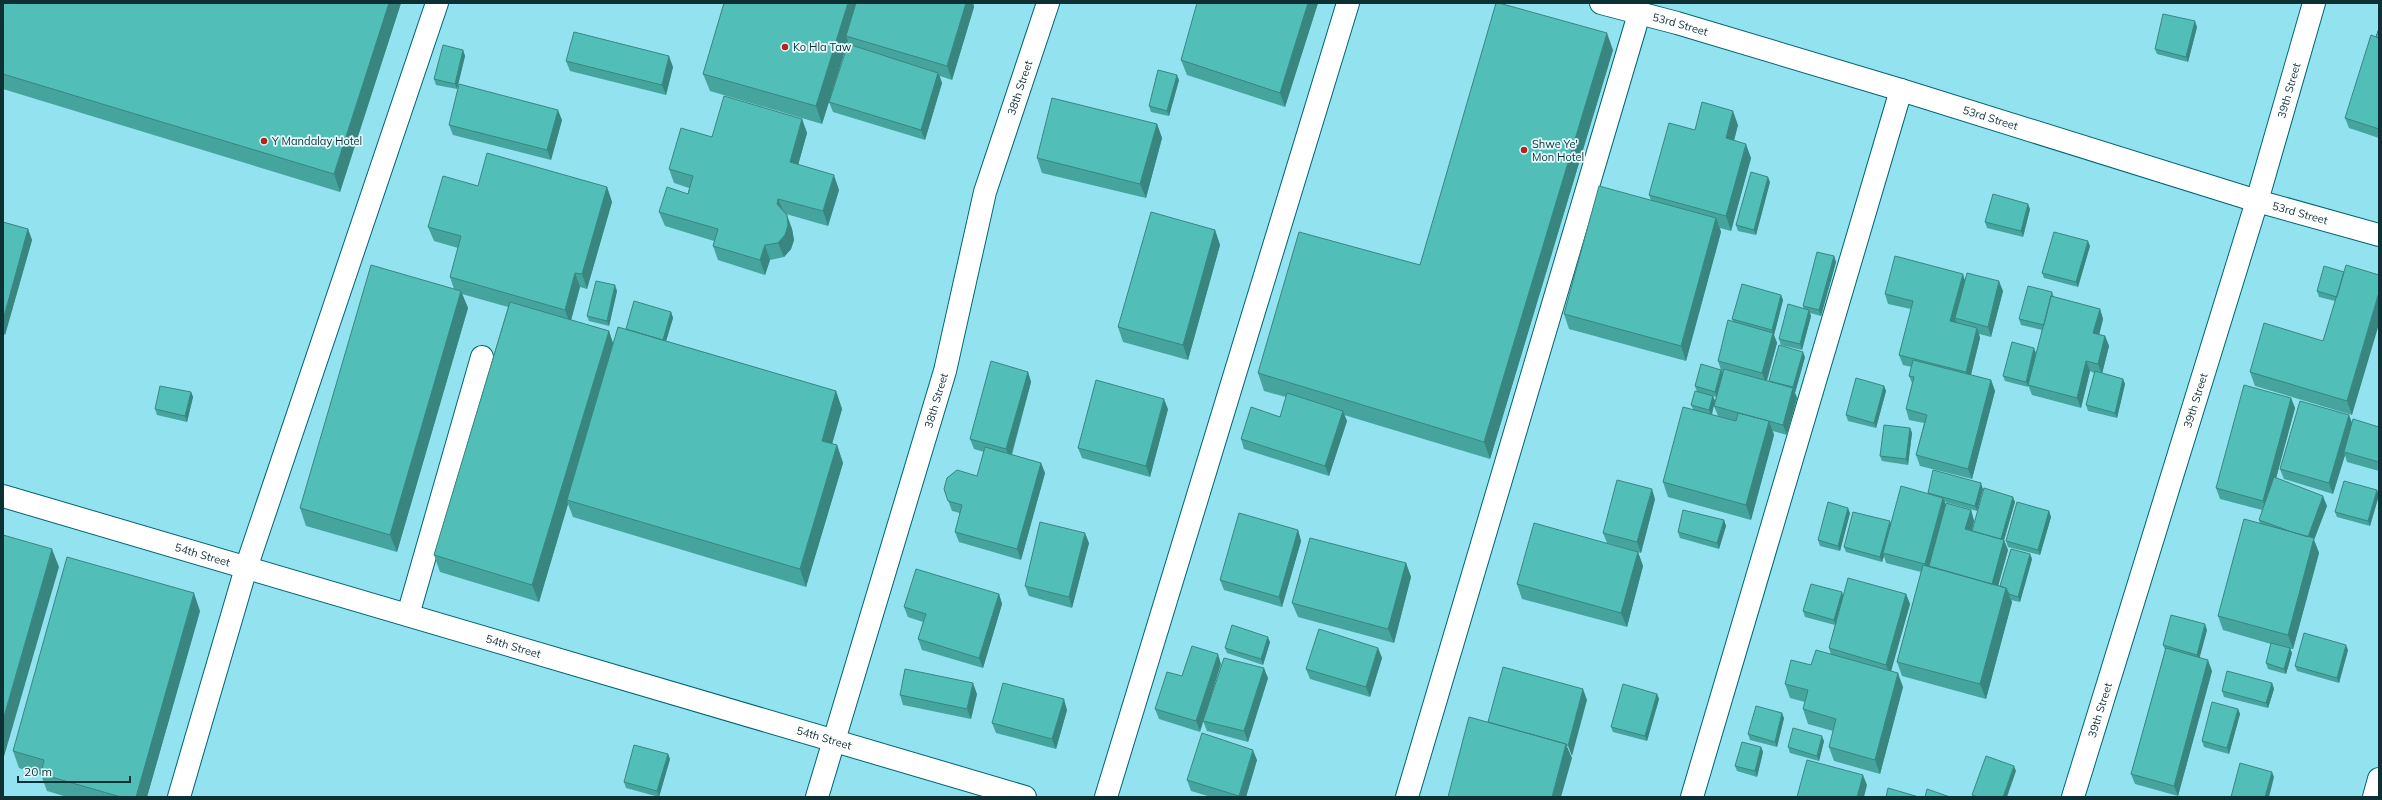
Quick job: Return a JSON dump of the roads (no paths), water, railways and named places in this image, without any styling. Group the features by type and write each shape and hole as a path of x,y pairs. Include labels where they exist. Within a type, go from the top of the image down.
{"street":[{"path":"179,797 246,568 437,3"},
{"name":"38th Street","path":"817,797 945,371 986,192 1048,3"},
{"path":"1106,797 1348,3"},
{"name":"53rd Street","path":"1602,3 1677,23 1901,90 2258,201 2379,235"},
{"name":"39th Street","path":"2073,797 2258,201 2314,3"},
{"path":"1407,797 1639,14"},
{"path":"1692,797 1901,90"},
{"path":"408,615 482,357"},
{"name":"54th Street","path":"3,496 1025,797"},
{"path":"2374,797 2379,779"}],"place":[{"name":"Ko Hla Taw","path":"785,47"},
{"name":"Y Mandalay Hotel","path":"264,141"},
{"name":"Shwe Ye' Mon Hotel","path":"1524,150"}]}
